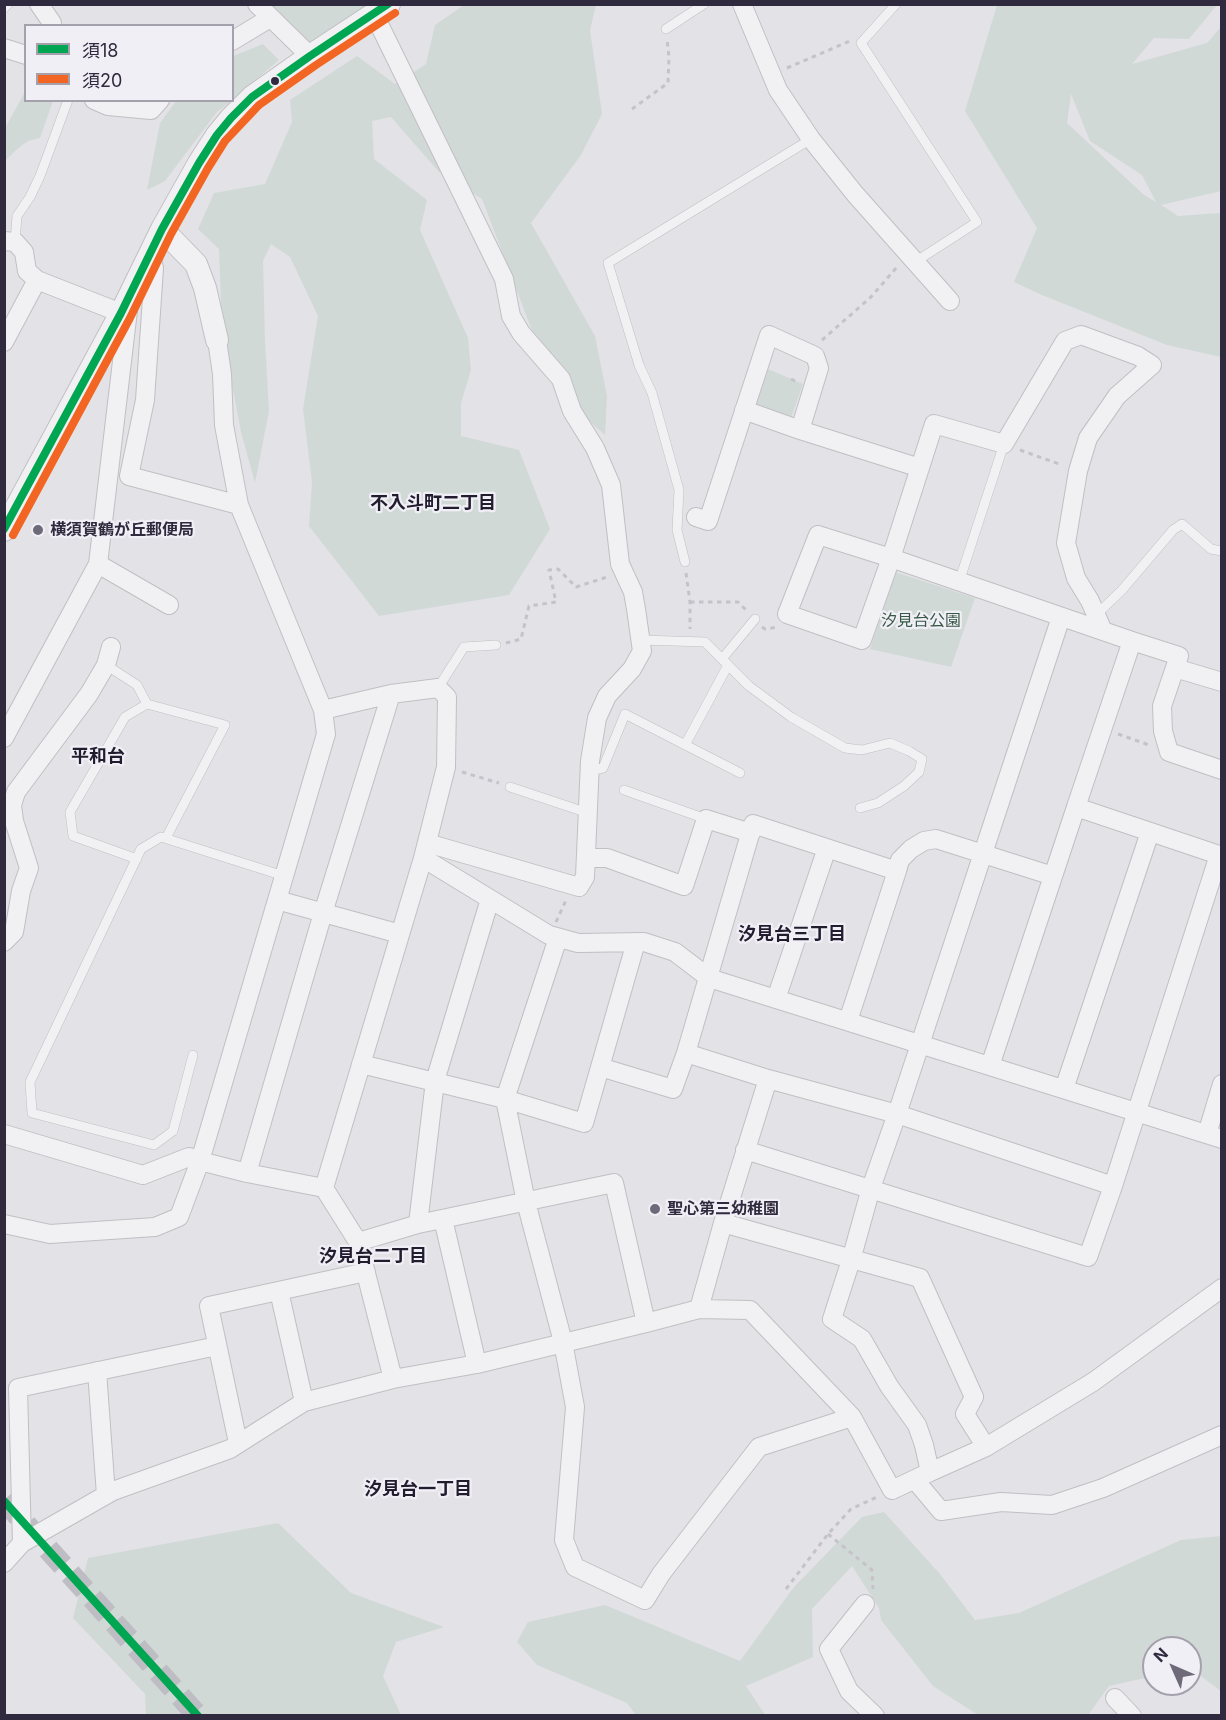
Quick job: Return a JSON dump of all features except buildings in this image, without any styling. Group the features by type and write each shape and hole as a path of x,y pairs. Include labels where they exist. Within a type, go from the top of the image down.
{"street":[{"path":"39,4 52,24"},
{"path":"257,4 310,56"},
{"path":"742,4 778,90 811,139 855,194 950,301"},
{"path":"4,530 125,304 162,229 217,135 252,98 381,9 504,279 511,316 520,333 561,379 572,411 595,448 611,485 620,564 633,592 642,651 632,669 608,696 597,718 589,771 585,877 579,887 425,851"},
{"path":"234,40 270,18"},
{"path":"4,48 24,54"},
{"path":"99,102 108,106 151,110 158,102"},
{"path":"4,1224 50,1234 155,1227 179,1216 200,1161 326,734 323,710 239,505 224,425 222,374 217,340 205,288 196,264 162,229"},
{"path":"10,242 24,252 27,271 37,280 125,304"},
{"path":"150,253 154,268 145,400 129,476 239,505"},
{"path":"4,342 37,280"},
{"path":"4,738 98,564 125,304"},
{"path":"696,517 708,521 769,335 815,356 819,368 800,430"},
{"path":"1100,623 1076,578 1066,543 1078,471 1088,438 1117,396 1152,365 1138,356 1081,335 1065,341 1004,444 934,424 891,558 862,640 787,614 818,535 891,558 1061,616 1100,623 1132,641 1179,656 1162,706 1163,731 1169,752 1221,770"},
{"path":"744,410 920,468"},
{"path":"98,564 169,605"},
{"path":"1061,616 871,1188 832,1319 861,1339 889,1386 917,1425 924,1445 922,1476 941,1511 1001,1502 1052,1505 1103,1488 1221,1435"},
{"path":"990,1066 1132,641"},
{"path":"4,942 14,932 21,891 29,868 14,821 12,805 16,792 89,694 106,665 111,647"},
{"path":"1175,668 1221,682"},
{"path":"323,710 391,694 438,688 447,697 446,767 425,851 324,1188"},
{"path":"247,1173 323,913 391,694"},
{"path":"745,1150 1088,1257 1220,855 1076,807"},
{"path":"586,858 607,858 684,886 706,819 751,833"},
{"path":"600,1067 673,1089 709,978 753,824 897,871"},
{"path":"1064,1089 1150,832"},
{"path":"848,1021 900,860 911,849 924,841 936,839 1053,876"},
{"path":"776,999 827,848"},
{"path":"425,851 490,899 549,935 557,930"},
{"path":"418,1224 435,1081 490,899"},
{"path":"277,900 400,934"},
{"path":"557,930 578,943 644,942 675,952 709,978 1214,1137 1221,1084"},
{"path":"557,930 505,1099 526,1202 563,1342 575,1407 564,1540 574,1567 645,1600 662,1574 759,1447 852,1417"},
{"path":"361,1064 505,1099 584,1123 636,942"},
{"path":"686,1053 768,1079 897,1114 1113,1186"},
{"path":"699,1309 768,1079"},
{"path":"4,1134 143,1176 189,1157 247,1173 324,1188 358,1242 393,1379"},
{"path":"358,1242 418,1224 614,1184 646,1323"},
{"path":"443,1219 477,1364"},
{"path":"723,1223 920,1278 974,1397 965,1414 986,1447"},
{"path":"238,1443 208,1306 366,1272"},
{"path":"4,1563 22,1543 106,1495 230,1449 304,1402 393,1379 477,1364 699,1309 750,1310 852,1417 892,1490 986,1447 1094,1382 1221,1288"},
{"path":"279,1291 304,1402"},
{"path":"22,1543 18,1388 217,1346"},
{"path":"97,1371 106,1495"},
{"path":"865,1604 829,1649 849,1691 875,1716"},
{"path":"1115,1698 1132,1716"}],"lane":[{"path":"4,8 8,4"},
{"path":"666,29 704,4"},
{"path":"896,4 861,43 977,222 912,258"},
{"path":"10,242 17,216 40,176 67,102"},
{"path":"685,562 677,530 679,490 652,393 639,365 608,263 811,139"},
{"path":"959,582 1004,444"},
{"path":"1100,623 1122,590 1173,530 1182,524 1211,549 1221,551"},
{"path":"685,745 725,662 755,619"},
{"path":"640,640 705,642 749,686 791,717 845,748 862,750 890,743 922,759 919,772 904,786 878,803 860,808"},
{"path":"438,688 464,647 496,645"},
{"path":"106,665 136,684 147,704"},
{"path":"137,859 73,836 70,812 125,717 147,704 225,725 166,838"},
{"path":"589,771 603,768 625,714 740,773"},
{"path":"510,787 588,813"},
{"path":"624,790 706,819"},
{"path":"193,1054 173,1131 154,1145 32,1113 30,1082 141,849 161,837 284,876"}],"path":[{"path":"632,109 668,83 669,57 666,29"},
{"path":"772,75 855,38 861,43"},
{"path":"807,352 912,258"},
{"path":"1004,444 1078,471"},
{"path":"685,562 690,602 690,641"},
{"path":"496,645 521,639 529,606 556,602 549,570 558,569 576,587 623,571"},
{"path":"1102,728 1169,752"},
{"path":"446,767 510,787"},
{"path":"557,930 570,891"},
{"path":"786,1589 828,1534 851,1509 892,1490"},
{"path":"828,1534 872,1570 873,1587 865,1604"}],"green space":[{"path":"272,5 368,5 312,45"},
{"path":"464,5 596,5 590,30 602,114 581,155 531,223 595,336 607,396 605,435 555,391 482,199 439,172 391,117 372,121 374,159 427,200 420,230 468,338 471,370 461,403 461,436 519,450 550,529 509,595 379,616 309,526 312,482 303,409 318,316 290,257 271,244 263,261 269,411 255,483 241,432 222,330 219,249 198,229 214,193 265,184 292,122 290,100 357,56 395,84 426,64 435,25"},
{"path":"997,5 1217,5 1189,39 1154,38 1132,64 1207,43 1221,27 1221,191 1161,205 1178,216 1221,213 1221,357 1167,345 1014,282 1037,228 965,111","holes":["1071,94 1090,141 1142,175 1156,202 1144,195 1067,123"]},
{"path":"263,44 279,60 234,98 234,56"},
{"path":"24,94 24,102 53,102 40,138 28,141 5,161 5,128"},
{"path":"175,102 230,102 217,112 165,181 147,190 160,123"},
{"path":"768,369 803,384 790,421 754,408"},
{"name":"汐見台公園","path":"895,572 975,598 951,667 870,649"},
{"path":"884,1512 940,1574 975,1620 1019,1613 1181,1540 1221,1536 1221,1691 1202,1677 1202,1636 1142,1636 1142,1679 1109,1686 1088,1715 978,1715 933,1686 881,1620 879,1608 852,1566 812,1609 813,1657 746,1686 765,1715 636,1715 627,1703 537,1665 517,1642 528,1622 605,1605 740,1661 794,1587 862,1517"},
{"path":"278,1523 351,1593 444,1627 396,1642 383,1676 401,1715 146,1715 145,1694 73,1618 88,1558"}],"tunnel":[{"path":"4,1500 198,1716"}],"transit line":[{"name":"須18","path":"4,529 121,313 162,229 217,135 252,97 388,4"},
{"name":"須20","path":"13,535 130,318 171,234 225,141 259,105 395,13"},
{"name":"須18","path":"4,1501 198,1716"}],"place":[{"name":"横須賀鶴が丘郵便局","path":"38,530"},
{"name":"聖心第三幼稚園","path":"655,1209"}],"district":[{"name":"不入斗町二丁目","path":"433,504"},
{"name":"平和台","path":"98,757"},
{"name":"汐見台三丁目","path":"792,935"},
{"name":"汐見台二丁目","path":"373,1257"},
{"name":"汐見台一丁目","path":"418,1490"}]}
